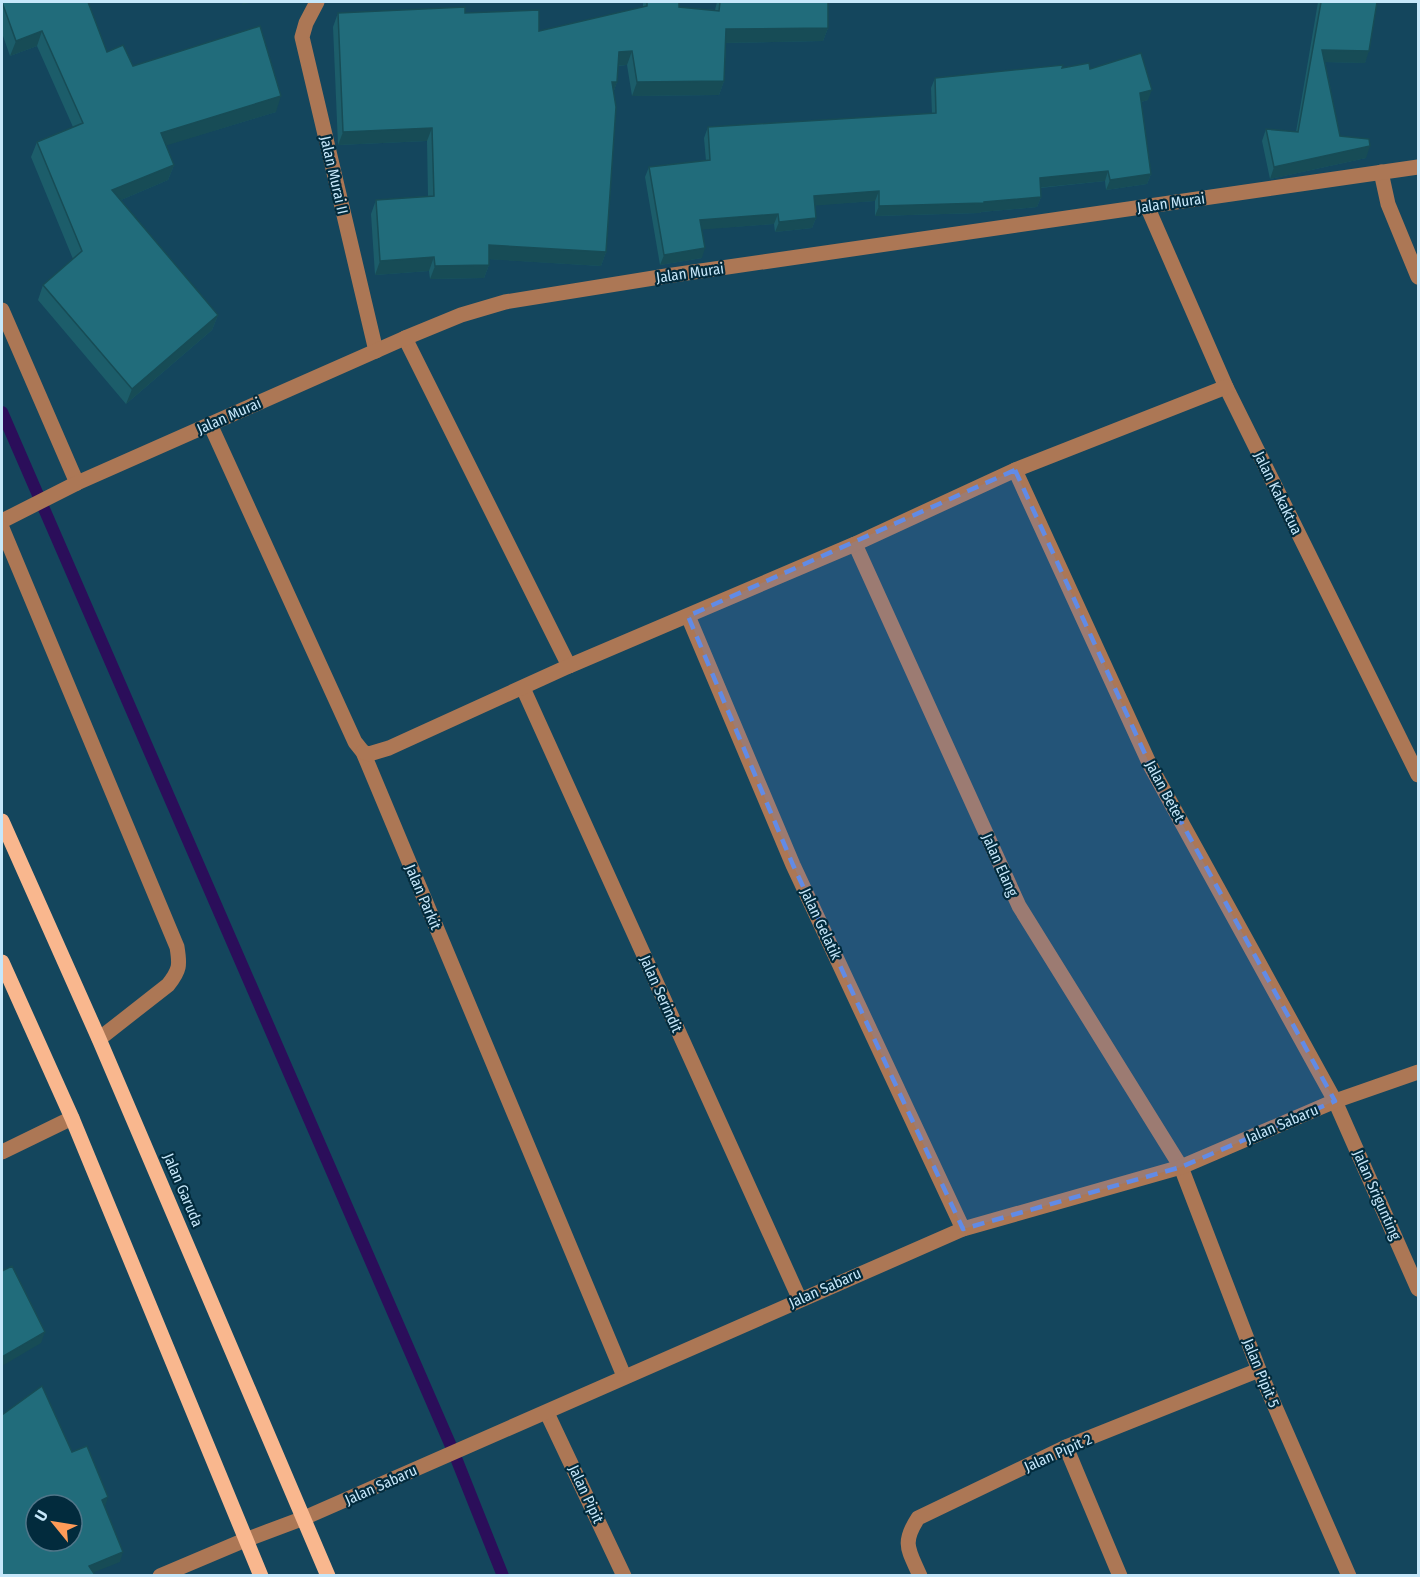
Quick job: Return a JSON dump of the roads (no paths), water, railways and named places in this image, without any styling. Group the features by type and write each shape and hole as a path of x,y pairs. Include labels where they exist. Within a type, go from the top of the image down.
{"main road":[{"name":"Jalan Garuda","path":"2,821 99,1039 328,1575"},
{"path":"2,962 72,1118 261,1575"}],"street":[{"name":"Jalan Murai II","path":"317,2 306,23 302,38 376,351"},
{"name":"Jalan Murai","path":"2,521 77,483 405,338 461,315 505,302 666,276 1419,167"},
{"path":"1381,172 1388,204 1419,277"},
{"name":"Jalan Kakaktua","path":"1147,206 1226,387 1419,775"},
{"path":"2,310 77,483"},
{"path":"405,338 569,666"},
{"path":"363,752 369,754 389,748 569,666 855,544 1015,470 1226,387"},
{"name":"Jalan Parkit","path":"210,424 355,742 363,752 624,1376"},
{"name":"Jalan Betet","path":"1015,470 1151,767 1335,1101"},
{"path":"2,528 177,947 180,963 177,973 168,985 99,1039"},
{"name":"Jalan Elang","path":"855,544 1019,906 1181,1167"},
{"name":"Jalan Gelatik","path":"688,616 793,865 963,1229"},
{"name":"Jalan Serindit","path":"523,688 800,1300"},
{"name":"Jalan Sabaru","path":"160,1575 304,1518 963,1229 1181,1167 1335,1101 1419,1072"},
{"name":"Jalan Srigunting","path":"1335,1101 1419,1289"},
{"path":"2,1152 72,1118"},
{"name":"Jalan Pipit 5","path":"1181,1167 1259,1370 1349,1575"},
{"name":"Jalan Pipit 2","path":"920,1575 908,1547 908,1533 918,1518 1066,1447 1259,1370"},
{"name":"Jalan Pipit","path":"547,1413 624,1575"},
{"path":"1066,1447 1120,1575"}],"waterway":[{"path":"2,412 454,1453 503,1576"}]}
